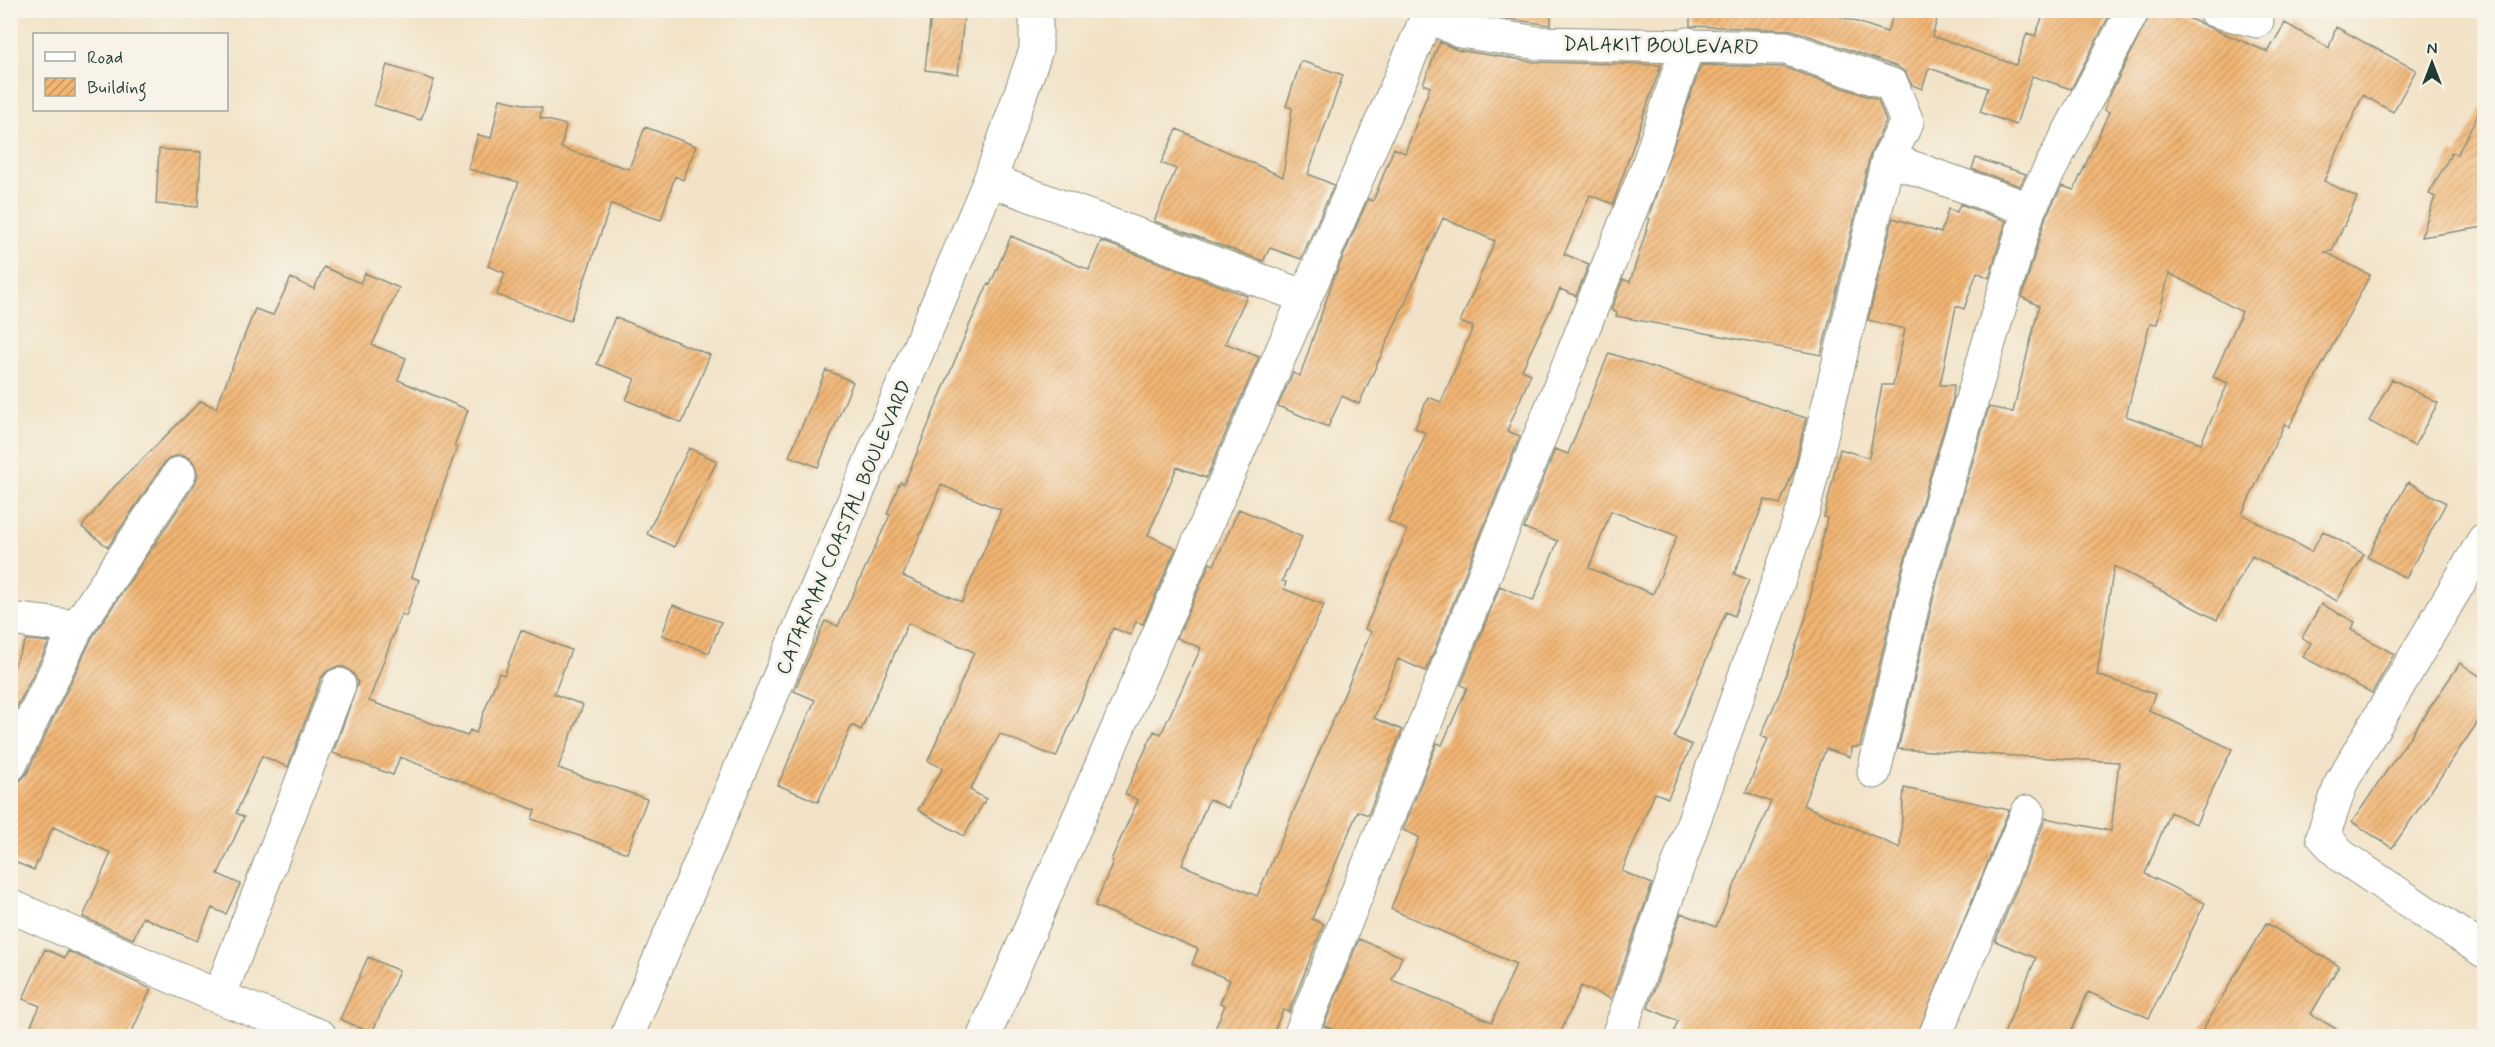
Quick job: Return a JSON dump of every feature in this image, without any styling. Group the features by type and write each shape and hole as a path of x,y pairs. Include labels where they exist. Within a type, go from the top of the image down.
{"street":[{"name":"CATARMAN COASTAL BOULEVARD","path":"627,1036 990,180 1036,50 1036,10"},
{"path":"1874,772 1920,573 2029,209 2133,10"},
{"path":"2214,10 2257,21"},
{"name":"DALAKIT BOULEVARD","path":"1305,297 1428,15 1460,32 1538,43 1688,44 1786,48 1892,85 1907,122 1888,159"},
{"path":"1300,1036 1647,169 1688,44"},
{"path":"1618,1036 1803,511 1888,159 2029,209"},
{"path":"984,1036 1305,297 990,180"},
{"path":"10,765 77,627 179,474"},
{"path":"2484,540 2342,781 2323,836 2343,857 2484,951"},
{"path":"10,618 77,627"},
{"path":"219,997 339,685"},
{"path":"1935,1036 2028,812"},
{"path":"10,906 219,997 320,1036"}],"building":[{"path":"1461,10 1551,10 1551,25 1466,13"},
{"path":"1690,10 1821,10 1887,32 1895,10 1940,10 1932,36 2016,65 2027,33 2035,36 2045,10 2112,10 2071,89 2032,76 2016,125 1980,112 1988,88 1929,68 1922,89 1912,85 1905,72 1898,67 1792,30 1690,26"},
{"path":"2152,10 2165,10 2185,17 2268,52 2285,23 2329,48 2336,27 2416,70 2393,112 2363,95 2324,181 2357,197 2332,251 2325,252 2370,275 2289,427 2285,423 2242,514 2311,552 2323,531 2364,554 2337,601 2252,556 2217,620 2114,566 2097,675 2155,694 2149,710 2232,749 2196,824 2170,812 2145,874 2205,903 2149,1018 2088,992 2069,1036 2003,1036 2036,958 1995,941 2046,818 2111,831 2119,762 1898,749 1938,578 1989,407 2013,412 2039,306 2022,297 2046,216 2062,186 2074,190 2109,112 2105,110 2107,101","holes":["2169,273 2242,312 2213,377 2228,383 2201,443 2126,416 2150,323 2157,324"]},
{"path":"931,13 964,17 958,74 925,70"},
{"path":"1440,42 1457,50 1535,62 1661,65 1613,204 1590,195 1564,254 1589,264 1576,296 1560,289 1522,370 1531,374 1507,431 1520,436 1426,671 1398,659 1374,718 1402,730 1368,815 1358,811 1312,919 1324,924 1289,1012 1283,1010 1272,1036 1212,1036 1225,1005 1220,1003 1230,980 1192,964 1198,949 1095,906 1113,861 1111,860 1138,800 1125,794 1154,731 1161,734 1201,648 1177,638 1210,563 1214,565 1239,509 1302,537 1282,581 1286,582 1284,589 1324,605 1228,808 1209,799 1182,865 1257,896 1371,632 1365,629 1407,530 1388,521 1426,433 1415,428 1428,397 1441,402 1473,327 1460,322 1495,241 1443,218 1359,404 1342,396 1328,427 1278,406 1293,373 1300,376 1333,280 1368,199 1373,201 1394,148 1405,153 1430,87 1423,84"},
{"path":"1301,61 1343,75 1308,174 1334,185 1301,259 1270,248 1263,261 1154,221 1176,169 1161,163 1177,129 1283,177 1292,108 1286,106"},
{"path":"387,65 434,80 421,120 374,105"},
{"path":"1701,65 1783,67 1878,100 1886,121 1870,155 1821,355 1616,316 1617,313 1611,310 1623,279 1630,282 1650,219 1648,218"},
{"path":"500,99 542,108 540,118 566,125 561,148 629,169 645,127 696,146 683,180 675,176 661,220 611,204 570,321 497,295 505,273 488,266 519,182 468,169 478,135 491,138"},
{"path":"2484,103 2484,227 2421,237 2435,197 2429,194 2452,152 2457,155"},
{"path":"159,149 201,152 198,207 156,204"},
{"path":"1976,158 2026,174 2020,186 1972,169"},
{"path":"1960,204 2006,221 1989,278 1977,272 1964,309 1956,306 1940,385 1954,385 1953,399 1902,569 1860,747 1851,747 1850,757 1826,749 1803,805 1900,848 1904,788 2009,810 1917,1036 1672,1036 1678,1021 1648,1008 1681,913 1716,927 1771,802 1746,792 1768,739 1761,736 1780,692 1806,617 1827,518 1824,517 1840,449 1869,458 1882,385 1893,385 1905,329 1868,320 1893,218 1941,233 1948,209 1957,212"},
{"path":"1011,236 1089,270 1101,241 1247,296 1225,343 1259,357 1206,478 1177,467 1148,535 1176,548 1143,624 1136,622 1130,635 1113,628 1056,757 1000,734 970,790 986,799 964,836 918,810 943,768 928,761 974,652 908,623 861,730 852,725 818,802 778,785 815,700 794,691 825,621 838,626 890,515 887,514 900,482 904,484 969,326 988,284 990,285","holes":["941,485 1001,510 962,602 903,576"]},
{"path":"324,267 360,283 365,273 399,288 372,345 406,358 398,380 468,410 454,446 457,447 412,577 419,580 406,616 401,614 369,701 467,736 470,730 476,733 499,673 504,675 521,630 571,650 554,694 583,705 558,768 647,799 627,853 532,819 535,810 400,757 393,775 333,753 358,683 353,673 345,667 336,667 327,671 321,678 288,767 262,756 236,813 244,817 218,874 240,884 226,914 212,908 197,941 143,917 133,939 83,917 111,853 53,827 34,870 10,860 10,784 20,781 27,773 93,636 195,484 198,475 195,465 189,458 180,455 164,463 108,547 82,527 110,491 201,401 216,408 255,309 273,315 291,278 314,289"},
{"path":"615,317 710,355 682,423 626,400 635,379 597,364"},
{"path":"1609,353 1806,418 1794,470 1780,504 1765,500 1734,574 1749,580 1734,616 1726,612 1674,737 1692,745 1668,798 1655,793 1622,871 1652,884 1611,999 1581,986 1559,1036 1351,1036 1324,1026 1359,939 1402,957 1392,980 1492,1022 1516,964 1391,909 1419,837 1403,830 1437,743 1442,745 1467,688 1461,685 1500,586 1533,601 1558,541 1524,528 1555,449 1568,454","holes":["1611,511 1677,536 1653,594 1589,568"]},
{"path":"826,370 853,382 818,467 789,456"},
{"path":"2392,379 2438,403 2414,446 2369,421"},
{"path":"689,448 717,461 674,547 647,534"},
{"path":"2408,482 2446,503 2406,578 2367,557"},
{"path":"2321,604 2355,622 2351,630 2394,654 2372,693 2303,657 2311,643 2302,638"},
{"path":"673,605 721,622 709,653 662,635"},
{"path":"26,640 49,642 10,721 10,674"},
{"path":"2460,663 2484,679 2484,713 2392,848 2352,822"},
{"path":"2266,923 2339,966 2311,1014 2348,1036 2199,1036"},
{"path":"45,949 65,958 68,951 151,989 130,1036 26,1036 40,1006 23,999"},
{"path":"368,957 399,971 372,1033 340,1019"}]}
